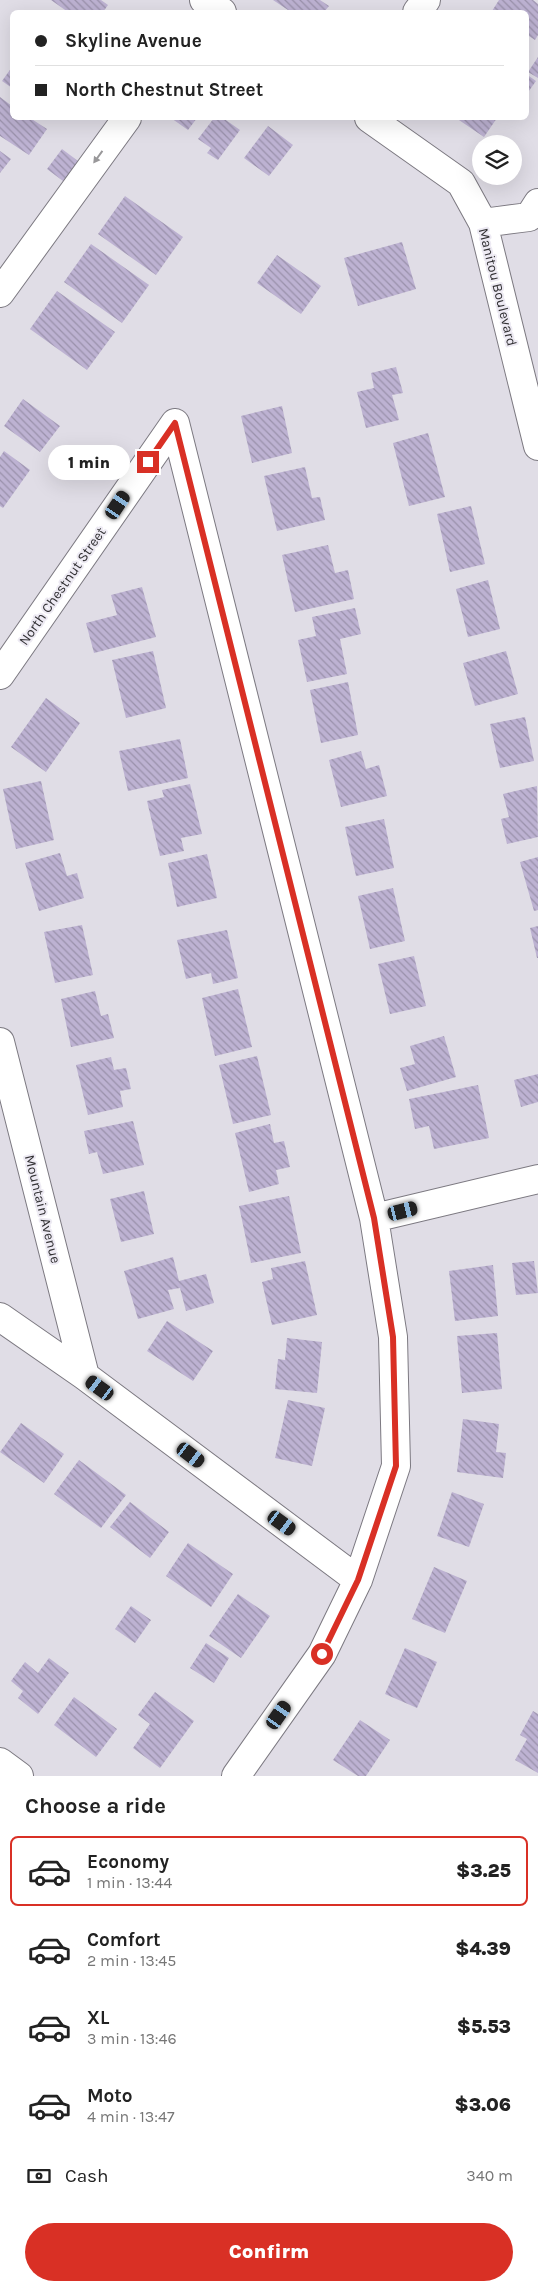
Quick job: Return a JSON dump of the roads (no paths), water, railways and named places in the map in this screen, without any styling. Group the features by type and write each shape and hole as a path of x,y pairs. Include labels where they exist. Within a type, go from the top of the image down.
{"street":[{"path":"0,293 126,120"},
{"name":"Manitou Boulevard","path":"372,120 461,183 483,222 538,446"},
{"path":"483,222 529,217 538,204"},
{"name":"North Chestnut Street","path":"0,675 175,423 374,1218"},
{"name":"Mountain Avenue","path":"0,1042 85,1376"},
{"path":"236,1776 322,1654 358,1580 396,1466 393,1337 374,1218 538,1179"},
{"path":"0,1317 85,1376 358,1580"},
{"path":"0,1762 19,1776"}]}
